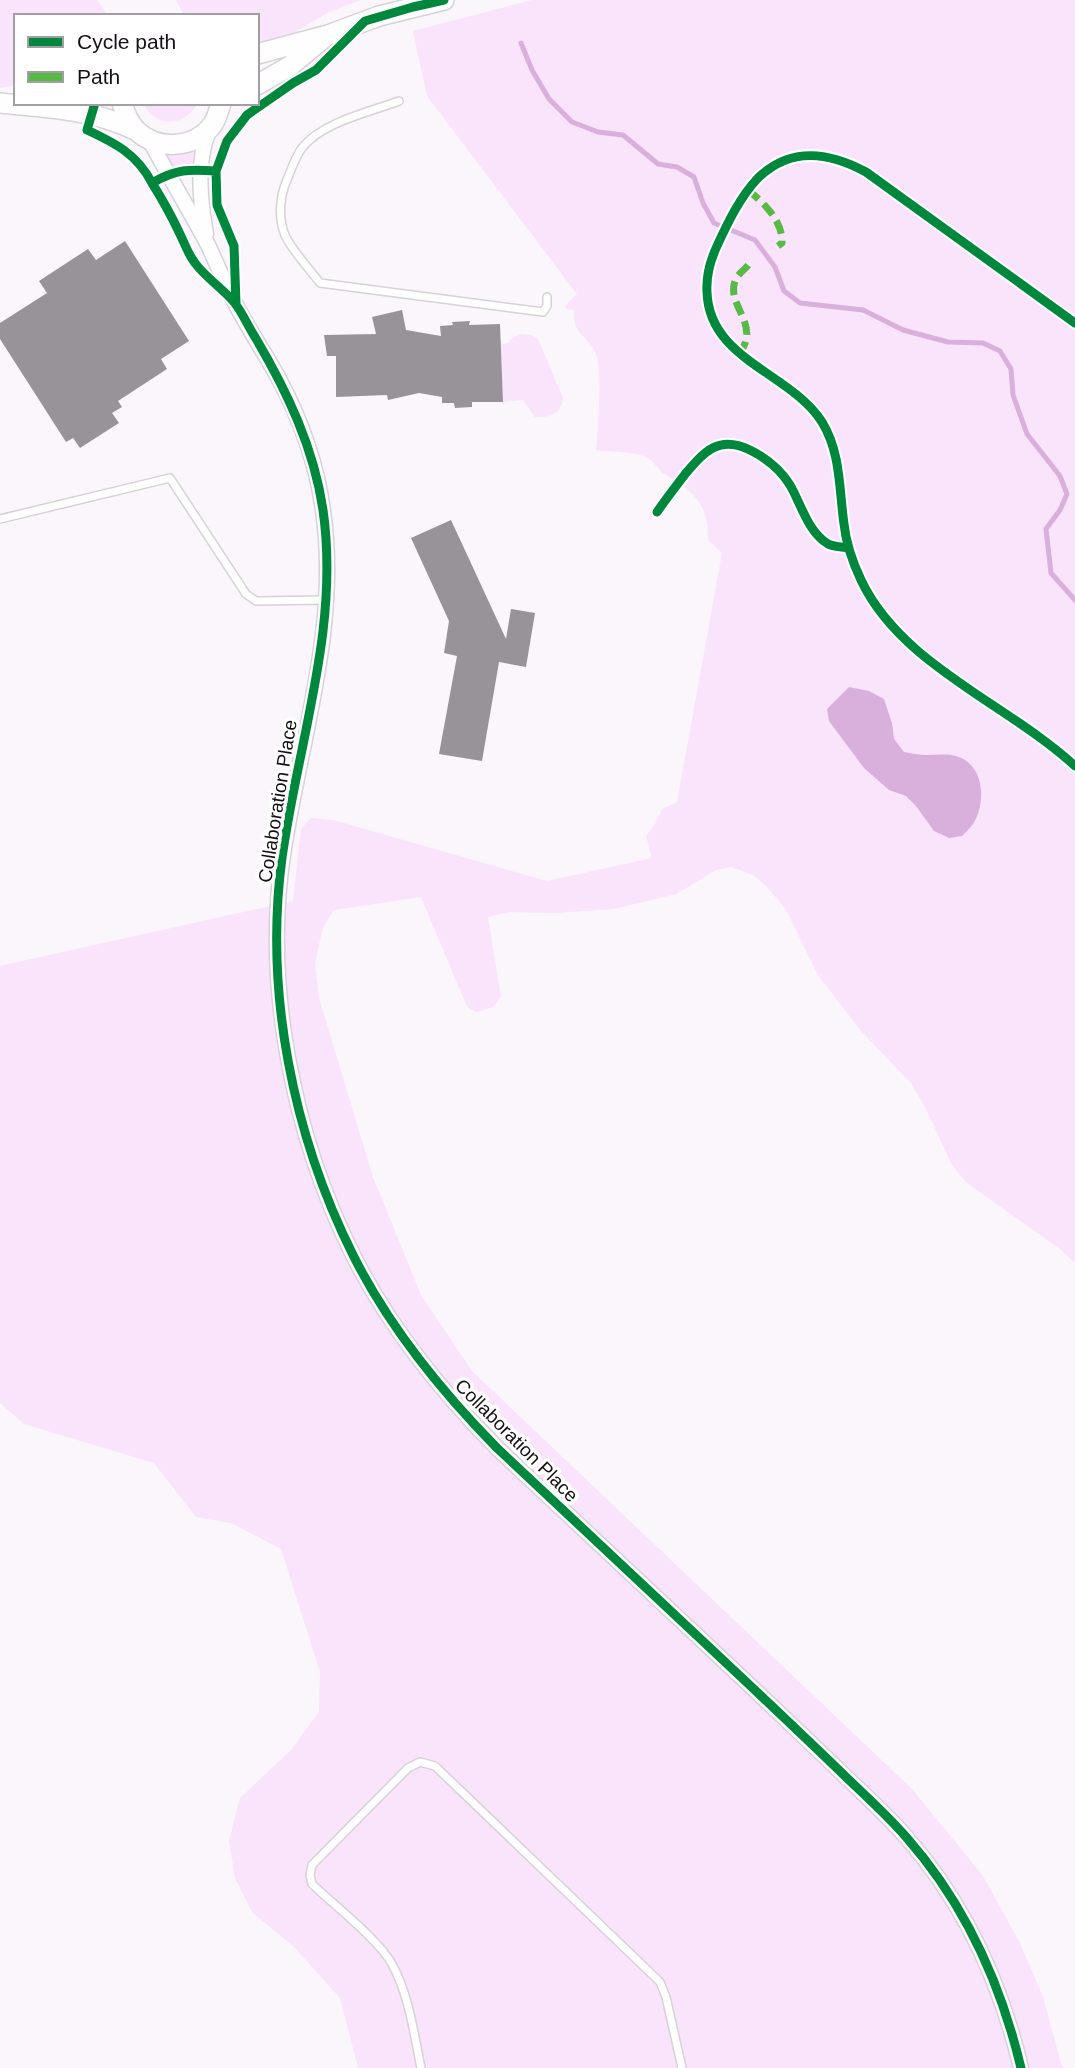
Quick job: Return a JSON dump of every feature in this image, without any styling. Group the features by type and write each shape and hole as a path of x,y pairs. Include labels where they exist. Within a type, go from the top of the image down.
{"street":[{"path":"259,53 379,16 444,0"},
{"path":"259,84 290,66 328,34"},
{"path":"30,105 92,114 117,121 159,144 181,144 194,140 231,105"},
{"path":"123,105 126,117 143,135"},
{"name":"Collaboration Place","path":"208,245 200,188 204,142 216,117"},
{"name":"Collaboration Place","path":"143,135 208,245 236,304 291,404 313,464 320,494 326,531 327,600 321,654 282,859 277,929 278,970 296,1098 318,1170 353,1255 381,1304 413,1351 463,1413 908,1838 970,1929 1000,1998 1021,2068"}],"lane":[{"path":"399,101 322,131 303,147 290,173 280,207 284,234 320,283 543,312 547,306 547,297"},
{"path":"0,519 170,478 246,594 256,601 327,600"},
{"path":"421,2068 403,1991 391,1963 379,1947 313,1884 310,1875 312,1865 408,1768 421,1762 435,1766 660,1982 682,2068"}],"shaded area":[{"path":"0,0 97,0 107,14 14,14 14,85 0,88"},
{"path":"176,0 361,0 329,12 283,39 259,46 259,14 183,14"},
{"path":"532,0 1075,0 1075,1263 1060,1249 967,1183 952,1165 911,1083 861,1031 818,975 785,908 753,875 731,867 716,870 676,894 614,909 554,913 509,912 488,917 501,997 493,1007 477,1012 467,1007 421,897 334,910 323,927 315,963 319,998 373,1177 421,1295 472,1371 913,1790 983,1876 1019,1941 1043,1997 1062,2067 1065,2068 358,2068 340,1998 295,1948 252,1912 235,1878 229,1841 240,1798 291,1750 319,1712 320,1672 281,1549 231,1523 196,1517 154,1463 24,1424 0,1403 0,966 293,901 301,829 311,818 333,820 547,881 652,858 646,836 662,809 677,802 722,553 708,540 703,508 685,487 663,473 646,457 596,450 599,416 597,357 591,344 576,326 574,310 565,306 577,294 427,96 413,31"},
{"path":"144,105 196,105 185,117 170,122 162,121"},
{"path":"195,149 193,164 172,168 166,157 168,150"},
{"path":"521,334 538,339 563,398 560,408 550,416 535,417 523,400 503,402 501,344 508,343"},
{"path":"849,687 869,691 884,699 894,739 904,752 955,756 968,762 974,769 981,786 980,806 973,824 962,836 949,838 934,831 906,796 889,790 864,768 829,721 827,709"}],"building":[{"path":"125,241 189,341 161,359 167,369 118,401 122,407 112,413 119,423 80,448 73,438 66,442 0,339 0,323 47,293 39,281 88,249 96,260"},
{"path":"402,310 406,330 441,336 440,326 453,325 452,322 470,321 469,325 500,324 503,402 472,402 472,407 455,408 454,403 442,403 442,397 419,393 388,400 387,395 336,397 336,356 327,356 324,335 376,334 372,317"},
{"path":"451,520 506,639 511,609 535,613 526,667 499,662 482,761 439,754 457,656 444,653 449,621 411,538"}],"waterway":[{"path":"521,43 532,70 549,99 572,122 598,132 623,135 658,164 677,167 694,177 703,203 714,223 755,240 775,267 784,291 800,303 863,310 903,330 948,342 983,343 1000,351 1011,369 1013,395 1027,434 1060,476 1067,494 1060,510 1046,529 1051,573 1075,600"}],"marked path":[{"path":"748,190 776,220 782,243 778,246"},
{"path":"739,354 747,334 734,290 736,278 749,264"}],"cycle path":[{"path":"94,105 87,130 124,150 139,164 152,183 183,171 216,171 227,141 247,115 316,70 365,21 444,0"},
{"path":"1075,323 866,172 838,160 810,155 784,161 758,178 730,219 710,263 708,274 707,292 711,315 721,334 753,364 791,390 822,422 836,459 848,546 861,580 879,610 902,636 929,660 1075,766"},
{"path":"216,171 217,205 234,246 236,304"},
{"path":"152,183 193,259 234,302 267,357 298,420 319,487 327,554 326,598 315,685 282,858 277,909 277,960 288,1062 299,1112 332,1209 353,1255 400,1333 436,1381 476,1426 907,1838 946,1890 978,1946 1003,2006 1021,2068"},
{"path":"657,512 686,473 706,452 730,444 750,450 772,464 790,485 810,525 821,539 830,545 849,548"}]}
